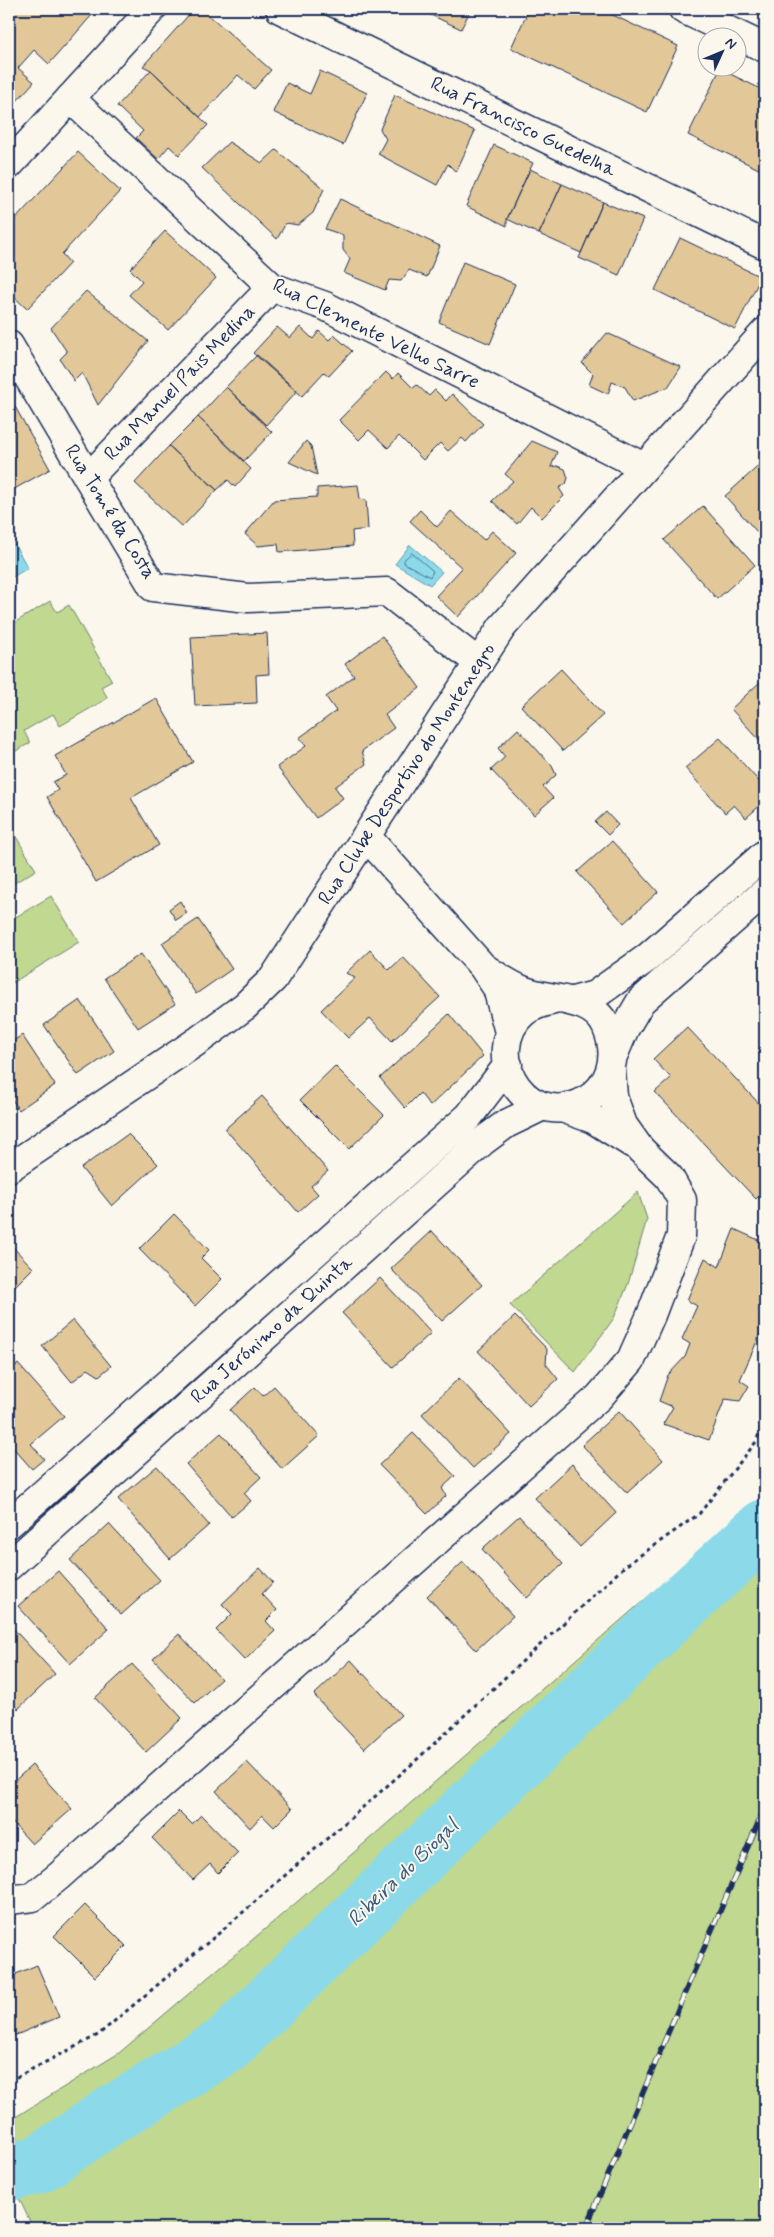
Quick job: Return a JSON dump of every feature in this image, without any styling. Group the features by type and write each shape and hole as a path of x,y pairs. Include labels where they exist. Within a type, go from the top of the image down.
{"street":[{"path":"9,165 152,9"},
{"name":"Rua Francisco Guedelha","path":"280,9 765,246"},
{"path":"683,9 765,48"},
{"name":"Rua Clemente Velho Sarre","path":"70,98 272,287 325,306 644,468"},
{"name":"Rua Manuel Pais Medina","path":"88,478 272,287"},
{"name":"Rua Clube Desportivo do Montenegro","path":"9,1168 199,1040 274,979 502,627 765,332"},
{"name":"Rua Tomé da Costa","path":"9,345 153,587 248,598 387,592 479,663"},
{"path":"366,836 483,967 497,988 509,1032"},
{"path":"640,1149 593,1119 553,1107 523,1095 510,1077 505,1052 509,1032 523,1013 539,1003 595,995 647,958 765,854"},
{"name":"Rua Jerónimo da Quinta","path":"9,1566 483,1141 506,1124 553,1107 584,1103 600,1091 625,1028 641,1001 765,892"},
{"path":"9,1900 33,1897 59,1876 604,1393 631,1360 652,1315 680,1236 682,1200 669,1178 640,1149 623,1125 613,1098 612,1063 614,1050 605,1024 590,1009 566,1000 527,992 508,984 483,967"},
{"name":"Rua Jerónimo da Quinta","path":"9,1524 469,1116 508,1065"}],"path":[{"path":"9,2081 98,2035 225,1928 404,1772 625,1566 699,1514 756,1442 765,1417"}],"green space":[{"path":"50,601 57,612 69,605 112,681 101,687 108,698 60,726 53,714 24,731 30,743 9,755 9,626"},
{"path":"9,825 36,870 9,886"},
{"path":"51,896 79,942 9,985 9,921"},
{"path":"638,1192 647,1219 628,1284 614,1318 575,1372 510,1305"},
{"path":"765,1495 765,2228 33,2228 9,2177 9,2121 119,2053 298,1901"}],"water":[{"path":"9,535 28,568 9,579"},
{"path":"410,545 442,572 430,585 395,564"}],"building":[{"path":"9,9 86,9 92,15 49,64 34,50 18,68 34,82 14,104 9,99"},
{"path":"194,9 202,9 271,70 254,89 238,75 200,117 151,70 143,66"},
{"path":"418,9 471,9 461,29"},
{"path":"529,9 600,9 678,46 647,112 511,48"},
{"path":"151,70 208,125 179,155 169,146 158,159 136,138 143,131 117,106"},
{"path":"320,71 367,93 343,145 273,112 287,83 310,94"},
{"path":"716,78 738,78 765,91 765,172 688,135"},
{"path":"395,95 475,131 456,172 448,164 437,185 378,154 386,139 380,129"},
{"path":"229,142 262,163 276,150 324,189 313,213 298,225 286,223 277,239 202,168"},
{"path":"494,145 533,163 507,219 507,226 466,206"},
{"path":"78,152 120,191 62,254 70,263 27,309 9,292 9,226"},
{"path":"530,169 562,184 539,234 507,219"},
{"path":"562,184 603,202 581,253 539,234"},
{"path":"340,199 440,246 427,277 409,270 401,281 389,280 385,290 344,273 350,259 343,250 343,235 325,229"},
{"path":"603,202 643,219 619,275 579,258"},
{"path":"165,231 216,278 168,330 129,295 142,281 130,269"},
{"path":"680,238 761,277 735,329 655,290"},
{"path":"463,262 515,284 490,344 439,322"},
{"path":"86,291 148,341 98,405 82,373 74,381 60,359 67,352 51,328"},
{"path":"277,327 290,338 300,327 313,339 319,331 329,340 334,335 352,351 329,376 324,372 302,396 253,353"},
{"path":"607,333 681,367 668,387 633,401 625,387 612,382 608,394 589,385 593,374 582,363"},
{"path":"257,355 297,391 266,425 226,387"},
{"path":"386,372 393,379 398,373 413,388 417,385 429,396 435,390 446,401 452,394 483,424 466,442 462,438 448,451 440,443 423,460 399,436 388,448 369,430 359,440 339,420"},
{"path":"226,387 272,432 244,461 198,417"},
{"path":"9,396 50,469 9,492"},
{"path":"198,417 251,469 235,487 228,480 217,490 169,446"},
{"path":"306,441 311,446 317,475 289,462"},
{"path":"532,441 557,452 551,467 557,466 565,469 568,478 566,484 559,488 564,496 542,518 531,507 517,524 492,501 513,481 505,474"},
{"path":"169,446 217,490 182,527 135,483"},
{"path":"764,461 765,463 765,541 725,496"},
{"path":"358,485 360,499 366,500 368,529 352,531 353,546 279,552 278,544 258,546 245,534 274,500 317,497 317,488"},
{"path":"703,506 755,565 717,599 664,540"},
{"path":"420,510 437,527 451,511 484,540 492,531 516,553 458,617 436,596 462,568 410,521"},
{"path":"267,633 269,674 256,675 257,703 195,706 191,637"},
{"path":"382,636 420,688 385,715 394,728 362,751 366,764 335,787 343,798 316,818 277,767 306,746 299,738 336,711 326,697 354,676 345,664"},
{"path":"561,669 603,715 563,751 521,706"},
{"path":"761,681 765,686 765,746 731,709"},
{"path":"156,698 193,762 131,798 159,845 96,882 47,797 58,790 53,782 66,775 55,756"},
{"path":"518,729 552,766 556,775 543,787 553,798 534,815 491,770 505,757 498,748"},
{"path":"720,738 765,788 765,801 746,818 734,805 725,813 685,768"},
{"path":"606,812 618,825 608,835 595,822"},
{"path":"612,841 658,892 624,923 577,872"},
{"path":"180,901 187,913 176,920 169,909"},
{"path":"198,919 232,969 196,994 162,943"},
{"path":"370,950 389,970 403,957 440,997 392,1041 370,1018 348,1038 321,1010 355,978 346,973"},
{"path":"141,954 175,1004 138,1028 104,978"},
{"path":"80,1000 114,1051 78,1075 44,1025"},
{"path":"449,1014 483,1056 430,1106 420,1093 405,1108 380,1078"},
{"path":"687,1027 765,1110 765,1130 758,1136 765,1144 765,1190 756,1199 655,1092 671,1078 653,1059"},
{"path":"22,1035 55,1085 19,1110 9,1095 9,1044"},
{"path":"335,1066 384,1115 349,1149 300,1100"},
{"path":"262,1096 328,1171 311,1186 318,1194 298,1212 225,1129"},
{"path":"765,1130 765,1144 758,1136"},
{"path":"128,1134 158,1164 112,1206 81,1168"},
{"path":"174,1214 209,1250 201,1258 222,1279 195,1306 139,1249"},
{"path":"734,1229 765,1243 765,1296 762,1308 765,1309 765,1323 740,1380 749,1386 740,1401 725,1399 709,1440 663,1424 673,1407 659,1401 668,1375 685,1357 690,1344 682,1339 697,1306 687,1300 705,1258 719,1267"},
{"path":"432,1231 482,1285 442,1321 391,1269"},
{"path":"9,1243 33,1268 9,1292"},
{"path":"380,1278 431,1333 393,1367 342,1313"},
{"path":"515,1316 547,1349 546,1364 558,1379 529,1406 478,1351"},
{"path":"73,1320 111,1366 99,1376 88,1369 72,1382 42,1346"},
{"path":"18,1364 64,1416 31,1444 44,1459 32,1469 9,1443 9,1372"},
{"path":"459,1378 511,1434 473,1468 422,1414"},
{"path":"274,1386 319,1436 282,1469 230,1410 255,1387 263,1396"},
{"path":"619,1411 663,1460 627,1493 582,1445"},
{"path":"221,1433 261,1477 244,1493 251,1501 232,1517 186,1464"},
{"path":"413,1433 455,1476 442,1488 446,1496 427,1514 379,1465"},
{"path":"572,1464 616,1513 580,1547 535,1498"},
{"path":"157,1466 209,1525 170,1559 118,1499"},
{"path":"519,1516 563,1564 527,1598 482,1549"},
{"path":"109,1524 160,1580 121,1615 70,1560"},
{"path":"463,1562 513,1616 476,1650 427,1596"},
{"path":"260,1568 273,1582 262,1594 277,1610 266,1621 275,1631 245,1660 216,1630 232,1614 222,1604"},
{"path":"58,1571 109,1629 70,1664 18,1606"},
{"path":"9,1624 55,1674 18,1709 9,1699"},
{"path":"179,1634 221,1679 195,1703 153,1659"},
{"path":"351,1660 401,1715 364,1749 314,1695"},
{"path":"132,1664 182,1718 146,1752 95,1698"},
{"path":"247,1762 292,1809 274,1827 262,1815 250,1828 216,1791"},
{"path":"32,1765 72,1809 32,1844 9,1819 9,1786"},
{"path":"179,1811 192,1824 201,1815 238,1853 218,1873 210,1864 193,1880 152,1838"},
{"path":"85,1905 126,1946 95,1977 54,1936"},
{"path":"37,1965 59,2017 9,2038 9,1977"}],"waterway":[{"name":"Ribeira do Biogal","path":"9,2172 38,2165 110,2116 225,2046 670,1615 765,1528"}],"railway":[{"path":"586,2228 765,1807"}]}
